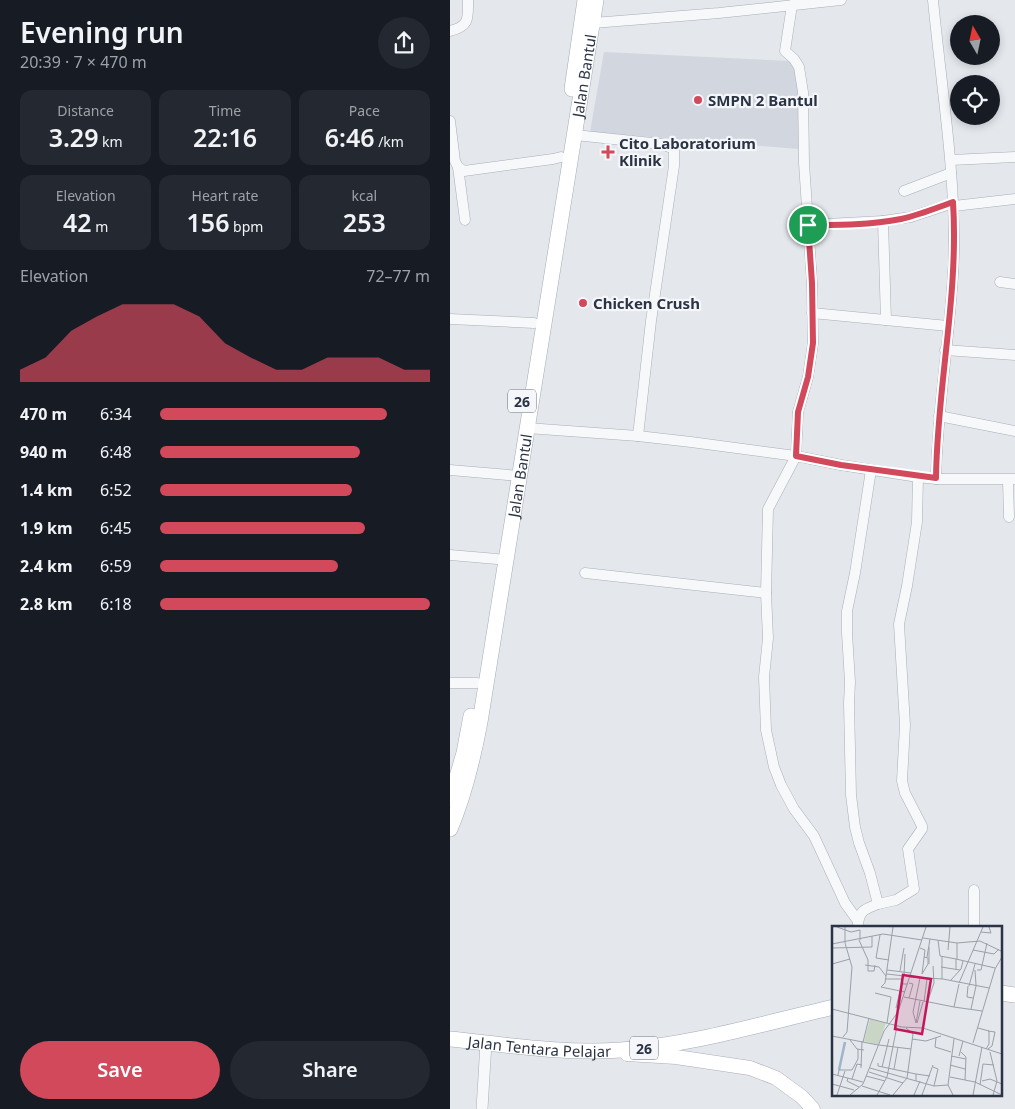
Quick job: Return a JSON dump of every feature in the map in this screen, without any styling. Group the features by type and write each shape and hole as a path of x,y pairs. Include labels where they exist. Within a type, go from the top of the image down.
{"main road":[{"name":"Jalan Bantul","path":"450,829 462,800 474,752 515,475 534,323 585,0"},
{"name":"Jalan Bantul","path":"450,800 464,752 497,559 527,428 596,0"},
{"path":"1002,993 1015,994"},
{"name":"Jalan Tentara Pelajar","path":"450,1039 577,1050 620,1050 659,1046 832,1007"},
{"path":"577,1050 676,1057 750,1068 776,1078 802,1097 813,1109"}],"street":[{"path":"450,31 461,28 466,22 468,17 468,0"},
{"path":"592,23 841,0"},
{"path":"933,0 953,204 953,281 939,416 936,478"},
{"path":"798,3 786,50 787,54 794,59 799,67 803,92 804,163 812,283 812,360 798,412 796,456 768,508 766,593 768,638 765,656 764,705 766,730 774,767 788,798 814,836 845,903 858,924"},
{"path":"450,121 465,220"},
{"path":"575,135 661,144 672,148 674,151 674,166 651,322 638,436"},
{"path":"458,167 470,172 553,160 561,157"},
{"path":"950,160 1015,157"},
{"path":"904,191 951,173"},
{"path":"808,225 883,221 911,216 953,204 1015,199"},
{"path":"883,221 886,320"},
{"path":"1000,282 1015,284"},
{"path":"812,313 948,326"},
{"path":"450,319 534,323"},
{"path":"945,350 1015,355"},
{"path":"939,416 1015,431"},
{"path":"527,428 638,436 796,456 918,477 1013,479 1009,517"},
{"path":"450,470 515,475"},
{"path":"871,470 855,573 847,611 851,795 855,827 878,904"},
{"path":"858,924 863,910 896,900 914,889 908,849 922,830 922,826 903,789 902,781 904,725 899,624 917,522 918,477"},
{"path":"450,555 497,559"},
{"path":"585,572 766,593"},
{"path":"450,682 477,683"},
{"path":"974,890 974,926"},
{"path":"482,1109 486,1043"}],"shaded area":[{"name":"SMPN 2 Bantul","path":"604,52 789,61 795,65 801,111 798,149 590,132"}],"place":[{"name":"SMPN 2 Bantul","path":"698,100"},
{"name":"Cito Laboratorium Klinik","path":"608,152"},
{"name":"Chicken Crush","path":"583,303"}],"route":[{"path":"953,202 953,281 941,387 936,448 936,478 841,465 796,456 798,412 812,360 813,343 812,283 808,225 902,219 953,202"}]}
